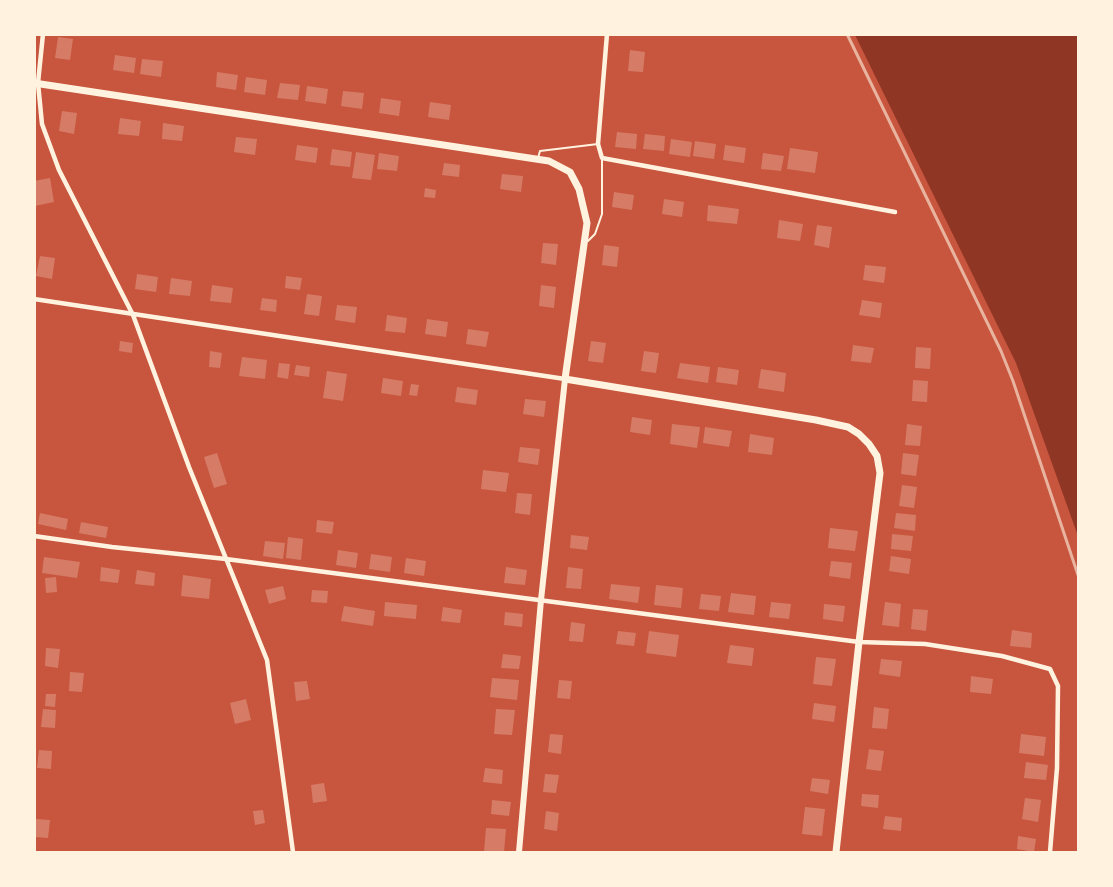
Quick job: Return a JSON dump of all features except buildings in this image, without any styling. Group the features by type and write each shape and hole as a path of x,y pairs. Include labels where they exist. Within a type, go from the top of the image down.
{"main road":[{"path":"36,83 549,160 570,172 579,189 587,223 565,379 826,422 848,427 860,434 877,456 880,473 836,852"}],"street":[{"path":"43,34 36,83 42,124 59,170 133,315 189,467 267,660 293,852"},
{"path":"607,34 598,144 602,158 895,212"},
{"path":"34,299 565,379 519,852"},
{"path":"34,536 859,642 925,644 1002,656 1050,669 1059,686 1058,768 1050,852"}],"lane":[{"path":"538,159 540,151 598,144"},
{"path":"584,244 595,234 602,214 602,158"}],"shaded area":[{"path":"855,35 1078,35 1078,536 1016,363"}],"railway":[{"path":"847,34 1001,351 1078,575"}]}
